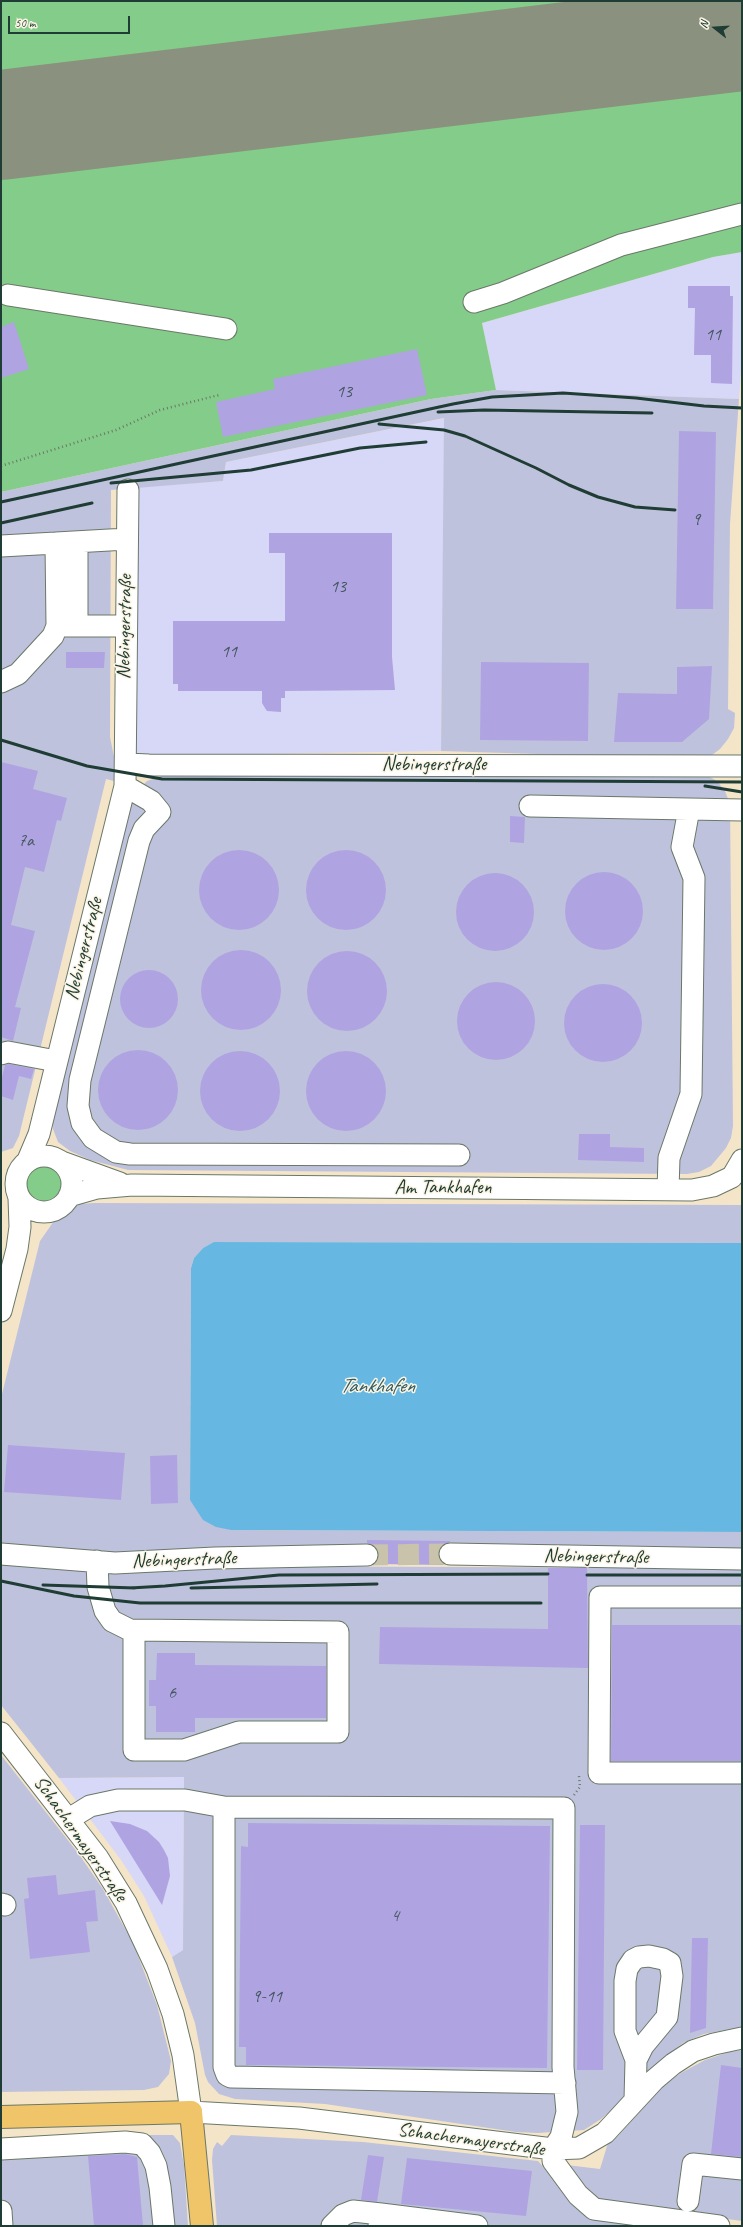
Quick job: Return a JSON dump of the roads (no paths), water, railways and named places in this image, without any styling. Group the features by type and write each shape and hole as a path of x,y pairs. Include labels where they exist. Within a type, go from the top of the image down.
{"main road":[{"name":"Schachermayerstraße","path":"1,2117 191,2112"},
{"path":"191,2112 202,2226"}],"street":[{"path":"474,302 503,293 620,245 742,214"},
{"path":"8,295 226,329"},
{"name":"Nebingerstraße","path":"25,1163 39,1134 125,786 127,764 124,703 128,490"},
{"path":"1,546 127,539"},
{"path":"67,626 77,542"},
{"path":"56,543 67,626"},
{"path":"1,682 18,674 53,636 67,626 126,626"},
{"name":"Nebingerstraße","path":"127,764 742,766"},
{"path":"125,786 151,801 160,812 144,829 139,841 80,1080 78,1106 82,1123 93,1138 116,1152 130,1154 459,1155"},
{"path":"530,806 742,810"},
{"path":"668,1190 669,1158 691,1094 694,878 682,847 689,809"},
{"path":"1,1054 8,1052 56,1061"},
{"path":"17,1249 33,1225 46,1212 61,1206 69,1196 72,1181 68,1170 41,1145 39,1134"},
{"path":"1,1168 25,1163 40,1155 58,1160"},
{"name":"Am Tankhafen","path":"58,1160 97,1176 132,1185"},
{"path":"1,1312 17,1249 20,1227 12,1186 25,1163"},
{"name":"Am Tankhafen","path":"69,1196 96,1188 132,1185 692,1190 713,1186 739,1174"},
{"path":"12,1186 31,1209 46,1212"},
{"name":"Nebingerstraße","path":"1,1554 133,1562 215,1558 367,1555"},
{"name":"Nebingerstraße","path":"450,1554 742,1559"},
{"path":"97,1561 98,1587 106,1615 116,1624 134,1631 338,1632 338,1732 239,1732 184,1750 134,1750 134,1631"},
{"path":"742,1597 600,1597 599,1774 742,1773"},
{"name":"Schachermayerstraße","path":"1,1733 69,1819 115,1883 140,1931 157,1969 178,2035 191,2112 299,2118 553,2149 553,2161 560,2172 585,2203 594,2209 712,2226"},
{"path":"69,1819 90,1806 118,1800 185,1800 224,1807 564,1808 565,2083 567,2112 561,2136 553,2149"},
{"path":"224,1807 224,2067 227,2075 235,2078 565,2083"},
{"path":"553,2149 579,2148 596,2140 615,2124 654,2080 693,2051 714,2044 742,2038"},
{"path":"635,2100 636,2060"},
{"path":"1,2148 124,2142 142,2144 150,2153 156,2166 164,2226"},
{"path":"688,2202 693,2164 742,2169"},
{"path":"1,2211 2,2226"},
{"path":"332,2226 343,2215 352,2211 380,2220 477,2226"}],"water":[{"name":"Tankhafen","path":"214,1242 742,1243 742,1532 231,1530 216,1527 203,1520 190,1500 191,1268 194,1258 203,1248"}],"tunnel":[{"path":"367,1555 450,1554"}],"railway":[{"path":"1,502 453,404 492,397 563,393 742,408"},
{"path":"438,412 484,410 652,413"},
{"path":"379,424 444,430 465,436 598,497 635,507 675,510"},
{"path":"111,483 251,470 360,448 426,442"},
{"path":"1,523 92,503"},
{"path":"1,740 87,766 162,779 742,782"},
{"path":"705,786 742,792"},
{"path":"130,1588 279,1575 548,1574"},
{"path":"587,1575 742,1575"},
{"path":"1,1581 74,1596 140,1603 541,1603"},
{"path":"191,1588 377,1584"},
{"path":"43,1585 135,1588"}]}
